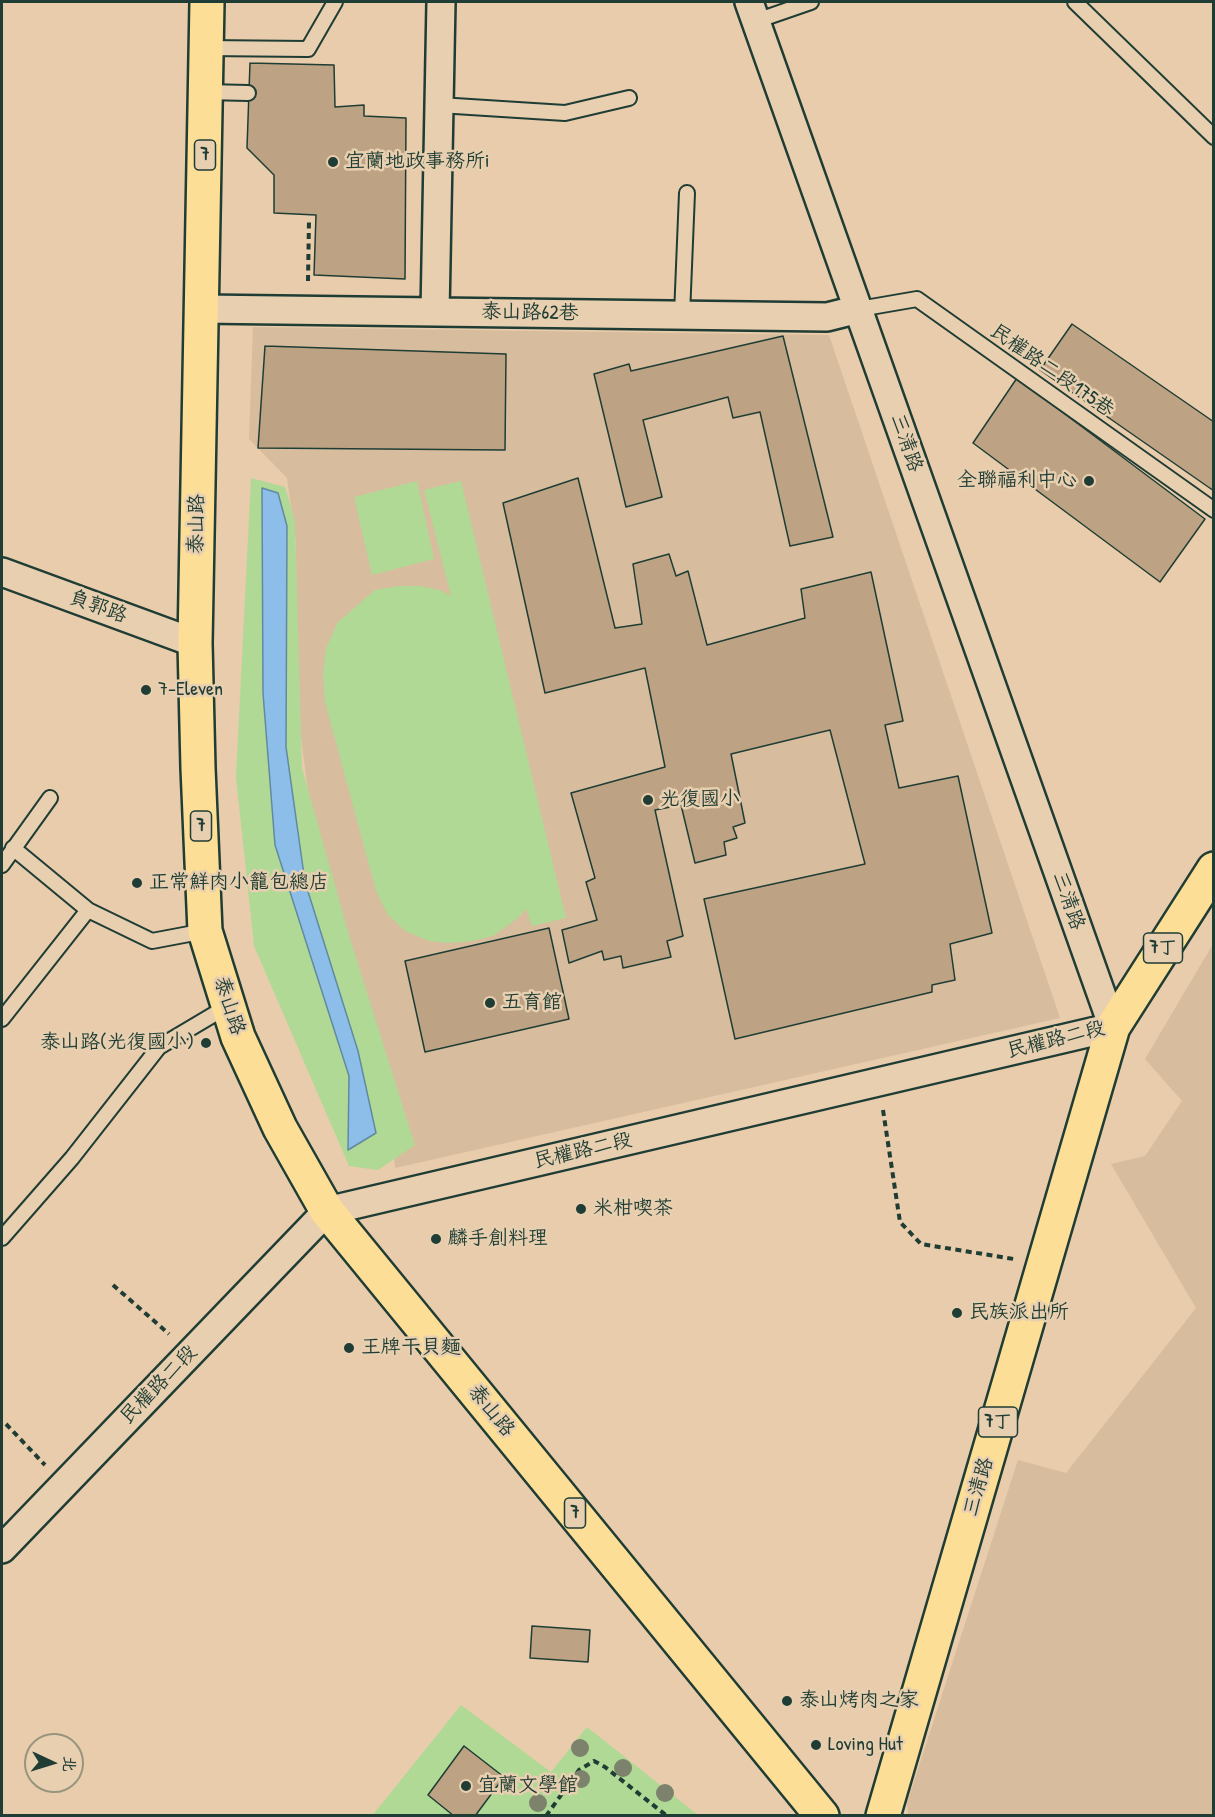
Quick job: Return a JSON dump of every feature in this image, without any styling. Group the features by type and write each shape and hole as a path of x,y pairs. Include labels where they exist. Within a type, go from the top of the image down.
{"main road":[{"name":"泰山路","path":"207,2 195,642 205,931 238,1037 280,1128 327,1211 822,1815"},
{"name":"民權路二段","path":"1113,1027 1213,871"},
{"name":"三清路","path":"883,1815 1113,1027"}],"street":[{"path":"435,312 441,2"},
{"name":"三清路","path":"753,11 1113,1027"},
{"name":"泰山路62巷","path":"201,309 827,317 859,309"},
{"name":"負郭路","path":"2,572 195,642"},
{"name":"民權路二段","path":"2,1549 327,1211 1113,1027"}],"lane":[{"path":"206,48 308,49 335,2"},
{"path":"753,11 811,2"},
{"path":"1075,2 1214,137"},
{"path":"206,92 248,93"},
{"path":"439,105 566,112 629,98"},
{"path":"682,315 687,193"},
{"name":"民權路二段175巷","path":"859,309 917,299 1214,510"},
{"path":"2,865 50,798"},
{"path":"13,848 88,910 152,941 205,931"},
{"path":"2,1019 88,910"},
{"path":"2,1238 72,1158 159,1047 229,1006"}],"path":[{"path":"308,284 309,220"},
{"path":"879,1082 900,1222 921,1244 1045,1264"},
{"path":"113,1285 190,1353"},
{"path":"6,1424 64,1484"},
{"path":"546,1815 579,1770 594,1761 667,1815"}],"shaded area":[{"name":"光復國小","path":"253,327 829,335 1060,1018 395,1168 384,1059 321,896 297,705 296,543 287,478 249,439"},
{"path":"1213,944 1213,1815 908,1815 907,1803 1018,1460 1066,1473 1196,1308 1111,1164 1145,1156 1182,1101 1145,1059"}],"green space":[{"path":"251,478 285,487 295,521 302,768 351,942 415,1145 378,1170 349,1166 254,946 236,777"},
{"path":"417,481 434,559 372,575 354,497"},
{"path":"461,481 566,918 532,926 526,909 518,918 493,936 448,943 429,941 405,931 388,915 376,891 325,702 323,674 326,648 338,622 375,590 399,586 421,586 440,590 451,596 424,490"},
{"path":"461,1705 551,1772 587,1727 698,1815 372,1816"}],"water":[{"path":"262,488 278,493 287,526 286,747 305,882 358,1051 376,1133 348,1150 349,1076 275,845 263,693"}],"building":[{"name":"宜蘭地政事務所i","path":"250,63 334,65 335,107 364,105 364,116 406,118 405,279 314,275 316,215 274,213 274,175 247,148"},
{"path":"1072,324 1214,422 1214,491 1040,370"},
{"path":"783,336 833,537 790,546 760,412 733,418 728,397 643,420 662,497 626,507 594,374 629,364 631,371"},
{"path":"265,346 506,354 505,450 258,448"},
{"name":"全聯福利中心","path":"1017,378 1205,519 1160,582 973,443"},
{"path":"578,478 615,628 642,624 633,564 669,554 676,576 688,571 707,645 805,618 801,589 871,572 903,721 885,725 899,788 958,776 992,933 950,944 955,980 932,985 932,992 735,1039 704,899 865,864 830,730 731,754 745,823 733,827 737,838 724,842 726,855 695,863 681,805 655,810 683,936 667,941 671,957 623,968 621,956 604,960 602,951 569,963 562,930 597,920 586,882 595,878 571,793 665,767 645,668 545,693 503,503"},
{"name":"五育館","path":"549,928 569,1019 425,1052 405,961"},
{"path":"532,1626 590,1630 588,1662 530,1658"},
{"name":"宜蘭文學館","path":"464,1746 504,1777 475,1816 454,1816 428,1795"}],"place":[{"name":"宜蘭地政事務所i","path":"333,162"},
{"name":"全聯福利中心","path":"1089,481"},
{"name":"7-Eleven","path":"146,690"},
{"name":"光復國小","path":"648,800"},
{"name":"正常鮮肉小籠包總店","path":"137,883"},
{"name":"五育館","path":"490,1003"},
{"name":"泰山路(光復國小)","path":"206,1043"},
{"name":"米柑喫茶","path":"581,1209"},
{"name":"麟手創料理","path":"436,1239"},
{"name":"民族派出所","path":"957,1313"},
{"name":"王牌干貝麵","path":"349,1348"},
{"name":"泰山烤肉之家","path":"787,1701"},
{"name":"Loving Hut","path":"816,1745"},
{"name":"宜蘭文學館","path":"466,1786"}]}
